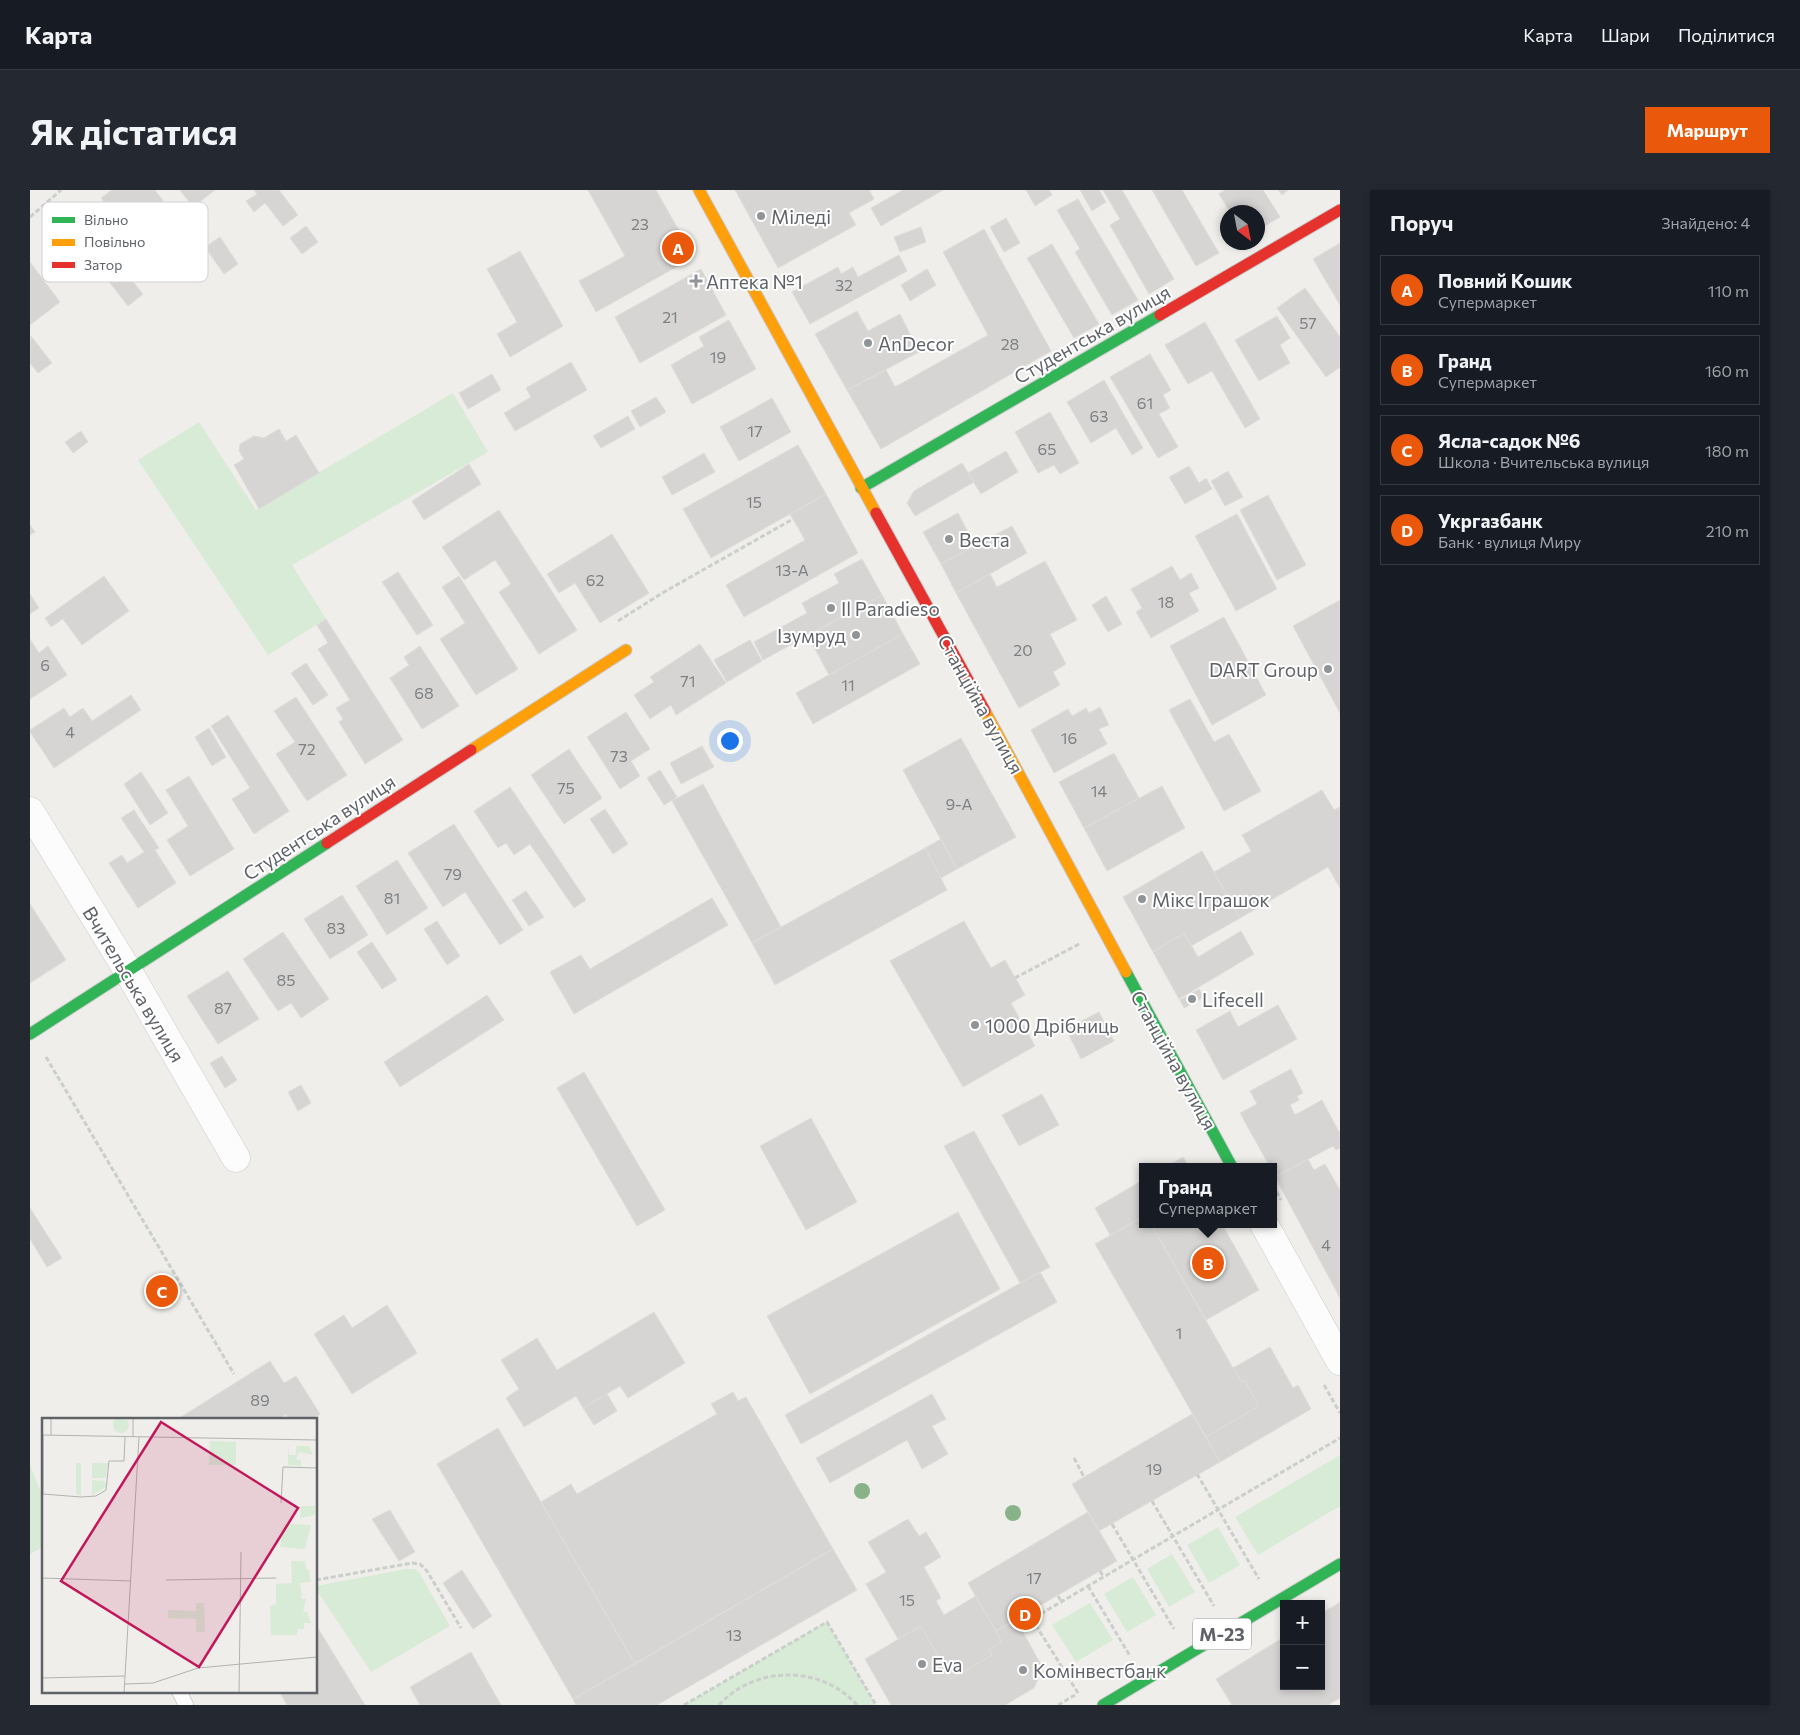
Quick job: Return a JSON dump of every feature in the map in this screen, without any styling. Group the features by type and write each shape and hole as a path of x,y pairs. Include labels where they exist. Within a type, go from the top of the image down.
{"main road":[{"name":"Станційна вулиця","path":"699,190 993,725 1230,1163"},
{"name":"Студентська вулиця","path":"862,488 1340,210"},
{"name":"Студентська вулиця","path":"30,1034 626,650"},
{"name":"М-23","path":"1103,1705 1340,1564"}],"street":[{"name":"Вчительська вулиця","path":"30,811 128,971 236,1158"},
{"path":"1266,1228 1340,1361"}],"lane":[{"path":"179,1692 186,1705"}],"path":[{"path":"47,202 61,190"},
{"path":"30,217 42,207"},
{"path":"626,650 613,628 614,624 664,592 793,519"},
{"path":"1015,978 1080,943"},
{"path":"30,1034 234,1374"},
{"path":"1078,1693 1032,1619 1340,1438"},
{"path":"1074,1458 1084,1476"},
{"path":"1198,1474 1262,1584"},
{"path":"1152,1501 1216,1611"},
{"path":"1112,1524 1177,1634"},
{"path":"318,1580 412,1563 420,1564 427,1571 460,1628"},
{"path":"1100,1571 1104,1576"},
{"path":"1088,1586 1133,1660"},
{"path":"1058,1596 1061,1601"},
{"path":"684,1705 827,1622 876,1705"},
{"path":"720,1705 736,1690 750,1682 781,1674 796,1675 827,1683 841,1690 858,1705"}],"green space":[{"path":"453,393 488,452 292,565 326,619 268,655 138,460 199,422 256,510"},
{"path":"1340,1455 1340,1506 1258,1555 1235,1517"},
{"path":"30,1465 42,1495 42,1547 30,1554"},
{"path":"1218,1527 1240,1565 1209,1583 1187,1545"},
{"path":"1172,1554 1195,1592 1169,1607 1147,1569"},
{"path":"414,1569 419,1572 450,1626 371,1672 318,1592 318,1586"},
{"path":"1133,1577 1156,1615 1127,1632 1104,1594"},
{"path":"1090,1603 1113,1640 1076,1662 1052,1625"},
{"path":"827,1622 876,1705 684,1705"}],"building":[{"path":"112,190 155,190 164,202 104,202 101,198"},
{"path":"180,190 215,190 199,202 189,202"},
{"path":"254,190 279,190 298,215 283,226 265,203 254,212 246,201 257,194"},
{"path":"588,190 656,190 694,257 596,312 579,281 625,256"},
{"path":"735,190 869,190 874,199 849,213 856,225 778,268"},
{"path":"903,190 943,190 881,226 871,208"},
{"path":"1026,190 1049,190 1052,195 1035,206"},
{"path":"1080,190 1099,190 1106,202 1092,211"},
{"path":"1103,190 1122,190 1174,279 1149,294 1110,225 1120,219"},
{"path":"1152,190 1182,190 1219,253 1196,266"},
{"path":"1225,190 1263,190 1280,217 1265,226 1265,205 1226,205 1219,194"},
{"path":"1278,190 1288,190 1282,195"},
{"path":"1078,199 1138,300 1112,315 1075,252 1080,249 1057,210"},
{"path":"1006,218 1020,243 1004,252 990,227"},
{"path":"306,226 318,242 302,254 290,238"},
{"path":"921,227 926,242 900,252 894,237"},
{"path":"984,229 1051,351 881,449 847,390 886,370 895,387 988,335 943,252"},
{"path":"220,237 238,264 224,274 208,251 208,245"},
{"path":"1340,243 1340,305 1313,259"},
{"path":"1052,244 1099,324 1074,338 1027,258"},
{"path":"520,251 563,326 510,357 497,334 517,322 487,269"},
{"path":"899,255 907,271 810,324 792,292 838,267 841,274 853,267 858,277"},
{"path":"30,262 42,278 42,282 45,282 60,302 30,325"},
{"path":"701,269 726,315 640,363 615,317"},
{"path":"927,269 936,285 910,301 901,285"},
{"path":"109,282 133,282 143,294 128,306"},
{"path":"1305,288 1340,337 1340,367 1326,377 1277,308"},
{"name":"AnDecor","path":"857,311 868,331 900,314 919,352 847,390 815,334"},
{"path":"1277,316 1290,338 1280,345 1290,363 1259,381 1235,340"},
{"path":"729,320 756,369 692,404 671,365 704,346 699,337"},
{"path":"1205,322 1260,419 1245,428 1212,371 1188,384 1165,345"},
{"path":"31,336 52,363 38,373 30,363"},
{"path":"1150,354 1171,390 1163,395 1170,408 1159,414 1178,447 1158,458 1110,377"},
{"path":"571,362 587,390 515,431 504,413 531,397 526,388"},
{"path":"492,374 501,390 468,409 459,393"},
{"path":"1104,380 1143,448 1132,455 1116,428 1091,443 1067,402"},
{"path":"656,397 666,412 640,427 631,411"},
{"path":"772,398 791,432 739,461 720,427"},
{"path":"1050,412 1079,463 1060,474 1054,465 1038,473 1015,432"},
{"path":"628,416 635,429 601,448 593,436"},
{"path":"279,429 286,441 296,435 319,473 259,509 234,465 244,459 239,451 240,444 254,436 264,438"},
{"path":"81,431 88,442 73,453 65,442"},
{"path":"798,445 826,494 711,558 683,509"},
{"path":"1006,451 1018,472 981,494 968,473"},
{"path":"704,453 715,472 672,495 662,477"},
{"path":"962,463 974,482 915,516 907,503 914,491"},
{"path":"469,464 481,484 424,520 412,501"},
{"path":"1189,466 1199,483 1206,478 1212,489 1185,504 1169,477"},
{"path":"1228,471 1243,497 1225,506 1211,481"},
{"path":"826,494 858,553 744,617 726,585 805,540 790,514"},
{"path":"1268,495 1306,565 1277,580 1240,510"},
{"path":"499,510 577,630 539,654 499,592 511,584 495,560 464,580 442,547"},
{"name":"Веста","path":"958,513 975,546 941,564 923,532"},
{"path":"1237,514 1277,589 1236,611 1195,536"},
{"path":"30,525 35,532 30,535"},
{"path":"1012,526 1027,553 956,593 941,564"},
{"path":"612,534 649,593 600,623 575,583 559,593 547,574"},
{"name":"Il Paradieso","path":"862,559 882,595 763,660 754,642 807,613 802,603 839,583 834,574"},
{"path":"1045,561 1077,620 1050,634 1066,664 1053,672 1060,685 1019,708 956,593 990,574 997,587"},
{"path":"1172,566 1180,580 1191,573 1199,588 1189,593 1199,611 1151,638 1136,612 1142,608 1131,589"},
{"path":"398,572 433,625 417,635 382,582"},
{"path":"104,576 129,611 82,645 63,619 51,627 45,618"},
{"path":"459,576 518,669 476,695 440,639 465,623 442,587"},
{"path":"30,594 39,608 30,614"},
{"name":"Ізумруд","path":"882,595 903,634 829,675 808,636"},
{"path":"1106,596 1122,624 1108,632 1092,605"},
{"name":"DART Group","path":"1340,600 1340,713 1293,626"},
{"path":"1224,617 1266,695 1212,725 1170,646"},
{"path":"326,619 403,740 365,764 339,722 343,719 336,708 350,700 318,649 328,643 317,625"},
{"path":"903,634 920,664 813,724 796,693"},
{"path":"30,639 39,653 48,646 67,675 30,699"},
{"path":"750,640 762,661 727,682 714,660"},
{"path":"700,644 726,683 676,715 671,705 650,719 634,695 654,682 650,677"},
{"path":"420,646 459,706 422,729 390,678 409,665 404,657"},
{"path":"306,663 328,695 313,705 291,673"},
{"path":"131,695 141,710 54,768 30,732 30,730 64,708 70,717 83,708 92,721"},
{"path":"296,697 347,775 307,801 276,754 295,742 274,711"},
{"path":"1190,699 1214,742 1229,734 1261,791 1224,811 1169,710"},
{"path":"1100,707 1109,725 1099,729 1107,744 1054,773 1031,730 1068,709 1072,716 1086,708 1089,713"},
{"path":"626,712 650,749 631,761 640,776 620,789 587,737"},
{"path":"228,715 289,811 254,834 232,799 250,788 211,726"},
{"path":"209,728 226,757 212,766 195,737"},
{"path":"961,738 1016,837 957,869 903,770"},
{"path":"702,746 714,767 681,784 670,763"},
{"path":"569,749 602,798 564,824 531,775"},
{"path":"1114,753 1139,798 1084,828 1059,782"},
{"path":"660,770 677,797 664,805 647,778"},
{"path":"141,772 168,813 150,825 124,784"},
{"path":"189,776 234,849 190,876 167,840 188,826 166,790"},
{"path":"703,784 781,927 752,943 672,801"},
{"path":"1162,786 1185,828 1107,871 1084,828"},
{"path":"510,787 586,900 574,908 530,844 514,855 506,843 498,848 474,811"},
{"path":"1322,790 1334,810 1340,807 1340,888 1328,867 1240,918 1214,872 1251,851 1242,835"},
{"path":"605,809 628,844 613,854 590,819"},
{"path":"134,810 159,848 155,850 176,883 138,908 109,863 122,855 127,863 144,852 121,818"},
{"path":"454,824 523,930 500,945 465,892 443,907 408,853"},
{"path":"941,839 957,869 941,878 925,848"},
{"path":"925,848 947,890 775,985 752,943"},
{"path":"1202,851 1240,918 1191,946 1184,933 1153,952 1123,897"},
{"path":"397,860 428,908 387,935 356,886"},
{"path":"526,891 544,917 529,926 512,900"},
{"path":"342,895 368,935 330,959 304,919"},
{"path":"712,898 728,925 574,1014 550,972 581,955 590,969"},
{"path":"30,904 66,960 30,983"},
{"path":"437,921 460,956 447,965 424,929"},
{"name":"1000 Дрібниць","path":"964,921 991,968 1005,960 1025,995 1011,1003 1035,1046 963,1087 890,961"},
{"path":"1241,931 1254,954 1179,999 1153,952 1184,933 1198,957"},
{"path":"283,932 329,999 301,1018 291,1003 278,1011 243,959"},
{"path":"372,942 397,980 382,989 357,952"},
{"path":"228,971 259,1019 218,1044 187,996"},
{"name":"Lifecell","path":"1199,989 1204,997 1184,1008 1180,1000"},
{"path":"487,995 504,1020 400,1087 384,1062"},
{"path":"1278,1005 1297,1039 1223,1080 1196,1030 1230,1011 1238,1027"},
{"path":"1099,1012 1114,1041 1081,1059 1066,1029"},
{"path":"222,1056 237,1080 225,1088 210,1063"},
{"path":"1291,1069 1303,1093 1297,1096 1299,1100 1290,1105 1295,1115 1322,1100 1340,1131 1340,1148 1336,1150 1333,1146 1277,1176 1277,1163 1268,1163 1240,1113 1257,1104 1250,1091"},
{"path":"584,1072 665,1210 637,1226 557,1088"},
{"path":"301,1085 311,1103 298,1111 288,1092"},
{"path":"1042,1094 1059,1125 1019,1146 1002,1115"},
{"path":"811,1118 857,1202 806,1230 760,1146"},
{"path":"974,1131 1050,1267 1020,1283 944,1146"},
{"path":"1183,1157 1187,1163 1173,1163"},
{"path":"1308,1159 1314,1170 1325,1164 1340,1190 1340,1298 1277,1181 1277,1176"},
{"path":"1139,1182 1139,1219 1110,1235 1095,1208"},
{"path":"30,1208 62,1258 47,1267 30,1239"},
{"path":"958,1212 1000,1289 810,1394 767,1316"},
{"path":"1139,1219 1139,1228 1153,1228 1233,1368 1242,1382 1245,1381 1259,1406 1206,1437 1095,1244"},
{"path":"1153,1228 1224,1228 1259,1290 1206,1320"},
{"path":"1040,1272 1057,1302 801,1444 785,1415"},
{"path":"387,1305 417,1353 352,1394 314,1334 344,1315 352,1328"},
{"path":"654,1312 685,1363 628,1398 620,1386 583,1408 576,1396 524,1427 506,1398 519,1389 501,1360 537,1338 557,1370"},
{"path":"1270,1347 1293,1388 1298,1385 1311,1409 1220,1462 1206,1437 1259,1406 1245,1381 1242,1382 1233,1368"},
{"path":"270,1361 284,1383 296,1376 320,1414 314,1418 288,1418 286,1414 280,1418 180,1418"},
{"path":"733,1392 738,1401 746,1397 833,1549 635,1664 541,1502 571,1484 577,1494 717,1414 711,1404"},
{"path":"607,1394 617,1411 594,1425 583,1408"},
{"path":"932,1394 946,1419 932,1426 948,1454 922,1469 907,1440 830,1483 816,1458"},
{"path":"1192,1414 1220,1462 1099,1531 1072,1484"},
{"path":"498,1428 635,1664 573,1699 437,1464"},
{"path":"390,1510 415,1552 399,1561 372,1519"},
{"path":"1088,1512 1117,1561 996,1631 968,1583"},
{"path":"908,1519 919,1536 926,1532 941,1557 924,1567 941,1598 936,1601 944,1615 976,1596 1002,1642 989,1650 992,1655 951,1679 921,1626 898,1639 866,1584 886,1572 868,1542"},
{"path":"833,1549 857,1590 657,1705 576,1705 573,1699"},
{"path":"462,1570 492,1616 473,1629 443,1583"},
{"path":"1340,1602 1340,1698 1328,1705 1232,1705 1216,1679 1280,1639 1280,1690 1325,1690 1325,1611"},
{"path":"1016,1620 1043,1668 1034,1688 1005,1705 891,1705 865,1659 921,1626 951,1679 992,1655 989,1650 1002,1642 996,1631"},
{"path":"318,1628 365,1705 287,1705 280,1692 318,1692"},
{"path":"471,1652 501,1705 420,1705 410,1687"}],"traffic: fast":[{"path":"861,488 1160,315"},
{"path":"30,1034 327,843"},
{"path":"1126,972 1230,1163"},
{"path":"1103,1705 1340,1564"}],"traffic: slow":[{"path":"699,190 876,513"},
{"path":"471,750 626,650"},
{"path":"985,711 1126,972"}],"traffic: jam":[{"path":"1160,315 1340,210"},
{"path":"876,513 985,711"},
{"path":"327,843 471,750"}],"place":[{"name":"Міледі","path":"761,216"},
{"name":"Повний Кошик","path":"678,248"},
{"name":"Аптека №1","path":"696,281"},
{"name":"AnDecor","path":"868,343"},
{"name":"Веста","path":"949,539"},
{"name":"Il Paradieso","path":"831,608"},
{"name":"Ізумруд","path":"856,635"},
{"name":"DART Group","path":"1328,669"},
{"name":"Мікс Іграшок","path":"1142,899"},
{"name":"Lifecell","path":"1192,999"},
{"name":"1000 Дрібниць","path":"975,1025"},
{"name":"Гранд","path":"1208,1263"},
{"name":"Ясла-садок №6","path":"162,1291"},
{"name":"Укргазбанк","path":"1025,1614"},
{"name":"Eva","path":"922,1664"},
{"name":"Комінвестбанк","path":"1023,1670"}]}
